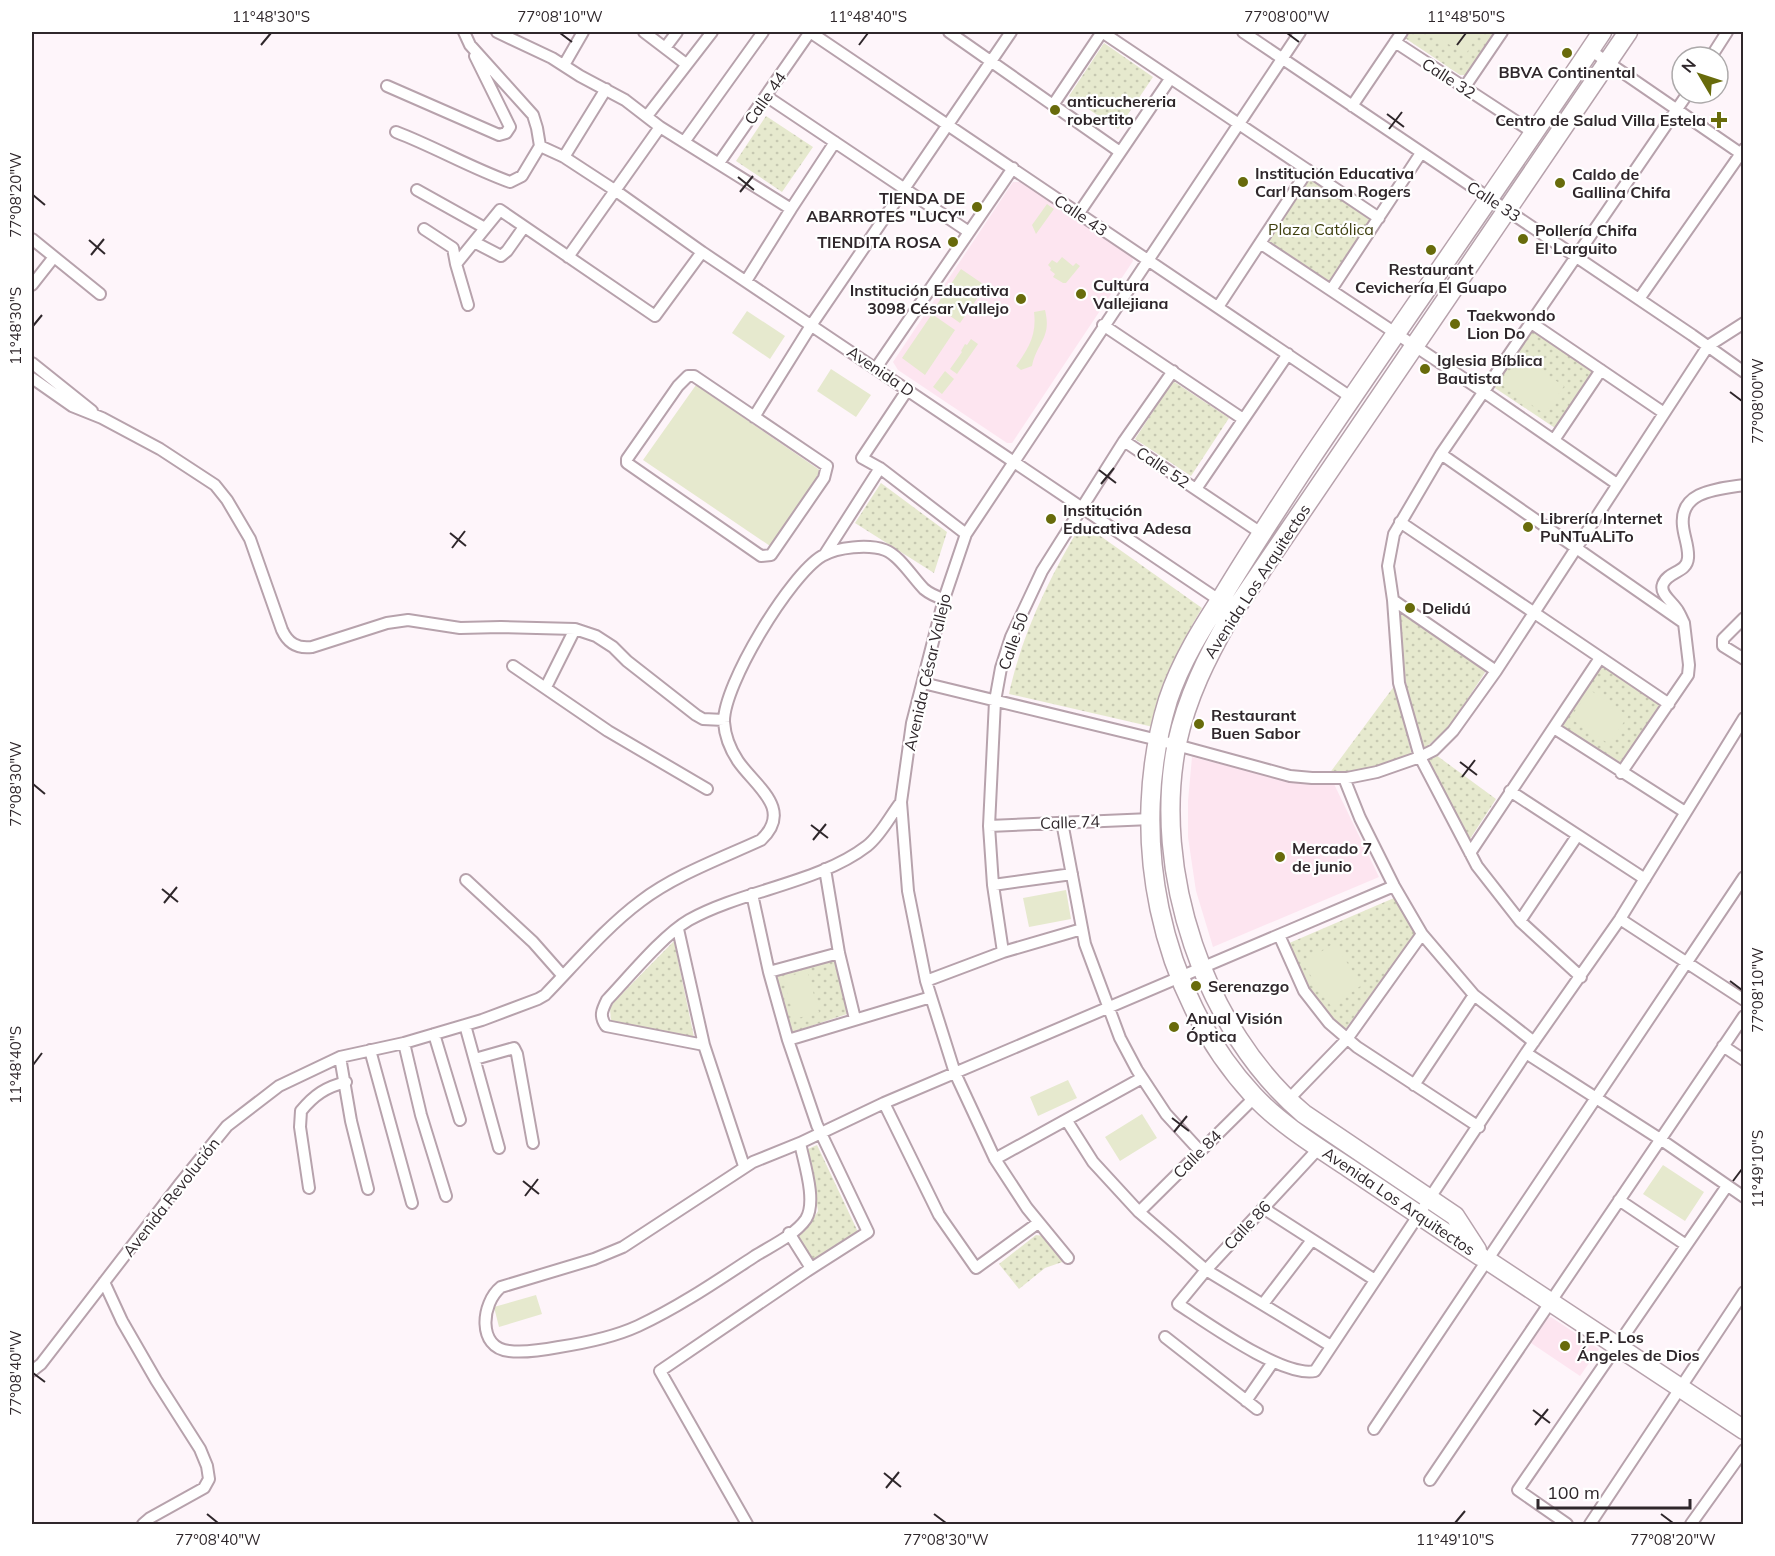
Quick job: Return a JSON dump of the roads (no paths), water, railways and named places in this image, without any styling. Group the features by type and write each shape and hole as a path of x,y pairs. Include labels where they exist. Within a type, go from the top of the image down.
{"main road":[{"name":"Avenida Los Arquitectos","path":"1602,32 1261,533 1202,627 1178,673 1158,740 1151,819 1152,857 1159,908 1166,937 1180,976 1225,1060 1254,1097 1280,1119 1319,1148 1480,1256 1455,1216 1304,1114 1259,1069 1236,1037 1202,968 1189,929 1178,882 1171,828 1172,778 1177,745 1195,685 1230,617 1628,32"},
{"name":"Avenida Los Arquitectos","path":"1487,1260 1743,1430"}],"street":[{"path":"387,86 500,135 506,134 510,127 464,32"},
{"path":"497,32 564,64 580,76 625,100 660,127 791,208"},
{"path":"564,64 583,32"},
{"path":"644,32 686,64"},
{"path":"665,48 677,32"},
{"path":"647,116 712,32"},
{"path":"684,142 763,32"},
{"name":"Calle 44","path":"719,163 810,32"},
{"name":"Calle 43","path":"810,32 1352,398"},
{"path":"952,32 1120,152"},
{"path":"754,417 812,324 1011,32"},
{"path":"1053,105 1102,32 1379,218"},
{"name":"Calle 33","path":"1243,32 1576,256 1743,372"},
{"name":"Avenida César Vallejo","path":"1068,1257 1038,1223 995,1159 955,1073 926,981 909,891 901,802 912,723 944,599 966,534 1300,32"},
{"path":"1352,106 1402,32"},
{"path":"1464,88 1502,32"},
{"path":"1719,45 1727,32"},
{"name":"Calle 32","path":"1395,42 1534,134"},
{"path":"396,132 510,182 522,176 540,146 533,115 470,45"},
{"path":"1590,50 1677,110 1742,151 1639,299"},
{"path":"1079,213 1170,79"},
{"path":"564,157 606,89"},
{"path":"766,96 969,232"},
{"path":"1581,977 1520,921 1477,866 1420,757 1399,683 1393,600 1388,567 1394,534 1441,454 1680,105"},
{"path":"568,257 660,127"},
{"path":"746,281 791,208 836,142"},
{"name":"Avenida D","path":"540,146 564,157 616,191 702,252 1220,600"},
{"path":"1331,291 1421,153"},
{"path":"876,368 1013,168"},
{"path":"1218,307 1308,170"},
{"path":"417,190 485,228"},
{"path":"456,264 501,210 655,316 702,252"},
{"path":"474,242 501,256 525,227"},
{"path":"424,229 453,248 468,305"},
{"path":"32,239 100,294"},
{"path":"1260,243 1484,392 1617,484"},
{"path":"32,285 54,257"},
{"path":"1530,322 1664,413"},
{"path":"923,683 1158,740 1271,772 1312,778 1344,778 1377,772 1420,757 1434,750 1453,731 1496,671 1708,346 1743,323"},
{"path":"1103,325 1244,419"},
{"path":"1196,489 1288,354"},
{"path":"32,363 102,418"},
{"path":"1554,440 1601,370"},
{"name":"Calle 50","path":"1004,952 993,885 988,826 995,701 1001,668 1011,637 1042,571 1124,441 1173,371"},
{"path":"688,376 694,376 754,417 827,466 824,478 771,555 766,556 761,556 626,461 678,386 688,376"},
{"path":"32,378 72,406 102,418 160,449 198,473 222,493 250,539 286,639 296,646 312,646 377,625 408,620 460,628 575,629 596,636 613,647 627,661 703,719 724,720 736,678 753,646 792,587 814,562 825,554 880,468"},
{"path":"908,389 862,458 880,468 966,534"},
{"name":"Calle 52","path":"1124,441 1261,533"},
{"path":"1441,454 1684,623"},
{"path":"1622,773 1688,675 1684,623 1677,609 1663,592 1662,585 1668,578 1681,571 1688,562 1689,551 1683,516 1687,504 1696,496 1742,486"},
{"path":"1400,522 1669,704"},
{"path":"825,554 862,548 887,551 925,590 944,599"},
{"path":"1393,600 1496,671"},
{"path":"1743,618 1723,639 1723,646 1743,659"},
{"path":"546,687 575,629"},
{"path":"1470,853 1600,658"},
{"path":"513,666 608,731 707,789"},
{"path":"1246,1401 1273,1362 1308,1372 1315,1371 1526,1053 1620,919 1743,718"},
{"name":"Avenida Revolución","path":"32,1371 41,1364 227,1126 279,1086 340,1057 404,1043 465,1025 538,999 623,915 642,900 663,886 761,840 769,832 774,817 769,798 729,746 724,720"},
{"path":"1554,728 1685,812"},
{"path":"1344,778 1360,818 1394,886 1422,934 1474,995 1534,1042"},
{"path":"1510,791 1645,879"},
{"path":"704,1045 606,1026 602,1020 602,1010 607,1000 663,942 695,917 847,859 867,846 901,802"},
{"name":"Calle 74","path":"988,826 1151,819"},
{"path":"1062,822 1085,944 1120,1038 1142,1078 1166,1114 1200,1151"},
{"path":"1520,921 1577,836"},
{"path":"825,869 839,952 855,1019"},
{"path":"993,885 1072,874"},
{"path":"1374,1429 1743,877"},
{"path":"466,880 533,942 563,976"},
{"path":"800,1143 811,1196 811,1208 806,1218 789,1233 692,1297 637,1327 580,1344 528,1351 502,1350 491,1341 485,1326 486,1306 490,1297 501,1287 594,1259 623,1247 744,1166 820,1134 884,1103 1394,886"},
{"path":"747,1524 660,1371 868,1232 820,1134 788,1040 769,972 752,894"},
{"path":"1620,919 1743,1000"},
{"path":"926,981 1004,952 1082,929"},
{"path":"678,930 704,1045 744,1166"},
{"path":"1288,1100 1347,1039 1422,934"},
{"path":"1279,935 1304,991 1329,1023 1347,1039 1479,1127"},
{"path":"769,972 839,952"},
{"path":"1414,1084 1474,995"},
{"path":"788,1040 931,997"},
{"path":"1430,1480 1743,1016"},
{"path":"465,1025 499,1148"},
{"path":"434,1034 460,1120"},
{"path":"404,1043 446,1196"},
{"path":"1723,1046 1743,1060"},
{"path":"475,1059 514,1048 533,1143"},
{"path":"370,1050 412,1203"},
{"path":"1526,1053 1660,1139 1743,1197"},
{"path":"340,1057 351,1121 368,1189"},
{"path":"995,1159 1068,1121 1142,1078"},
{"path":"309,1188 300,1127 301,1111 319,1092 329,1086 346,1082"},
{"name":"Calle 84","path":"1139,1212 1254,1097"},
{"path":"884,1103 939,1215 976,1268 1038,1223"},
{"path":"1068,1121 1093,1161 1139,1212 1206,1270 1331,1346"},
{"name":"Calle 86","path":"1273,1362 1178,1304 1206,1270 1319,1148"},
{"path":"1567,1524 1518,1490 1727,1186"},
{"path":"1619,1200 1686,1245"},
{"path":"1263,1208 1375,1280"},
{"path":"789,1233 811,1268"},
{"path":"1263,1304 1312,1240"},
{"path":"104,1282 156,1380 200,1449 207,1466 208,1479 204,1488 143,1524"},
{"path":"1590,1524 1743,1292"},
{"path":"1165,1337 1257,1409"},
{"path":"1691,1524 1743,1450"}],"place":[{"name":"BBVA Continental","path":"1567,53"},
{"name":"anticuchereria robertito","path":"1055,110"},
{"name":"Centro de Salud Villa Estela","path":"1719,120"},
{"name":"Institución Educativa Carl Ransom Rogers","path":"1243,182"},
{"name":"Caldo de Gallina Chifa","path":"1560,183"},
{"name":"TIENDA DE ABARROTES \"LUCY\"","path":"977,207"},
{"name":"Pollería Chifa El Larguito","path":"1523,239"},
{"name":"TIENDITA ROSA","path":"953,242"},
{"name":"Restaurant Cevichería El Guapo","path":"1431,250"},
{"name":"Cultura Vallejiana","path":"1081,294"},
{"name":"Institución Educativa 3098 César Vallejo","path":"1021,299"},
{"name":"Taekwondo Lion Do","path":"1455,324"},
{"name":"Iglesia Bíblica Bautista","path":"1425,369"},
{"name":"Institución Educativa Adesa","path":"1051,519"},
{"name":"Librería Internet PuNTuALiTo","path":"1528,527"},
{"name":"Delidú","path":"1410,608"},
{"name":"Restaurant Buen Sabor","path":"1199,724"},
{"name":"Mercado 7 de junio","path":"1280,857"},
{"name":"Serenazgo","path":"1196,986"},
{"name":"Anual Visión Óptica","path":"1174,1027"},
{"name":"I.E.P. Los Ángeles de Dios","path":"1565,1346"}],"park label":[{"name":"Plaza Católica","path":"1321,229"}]}
